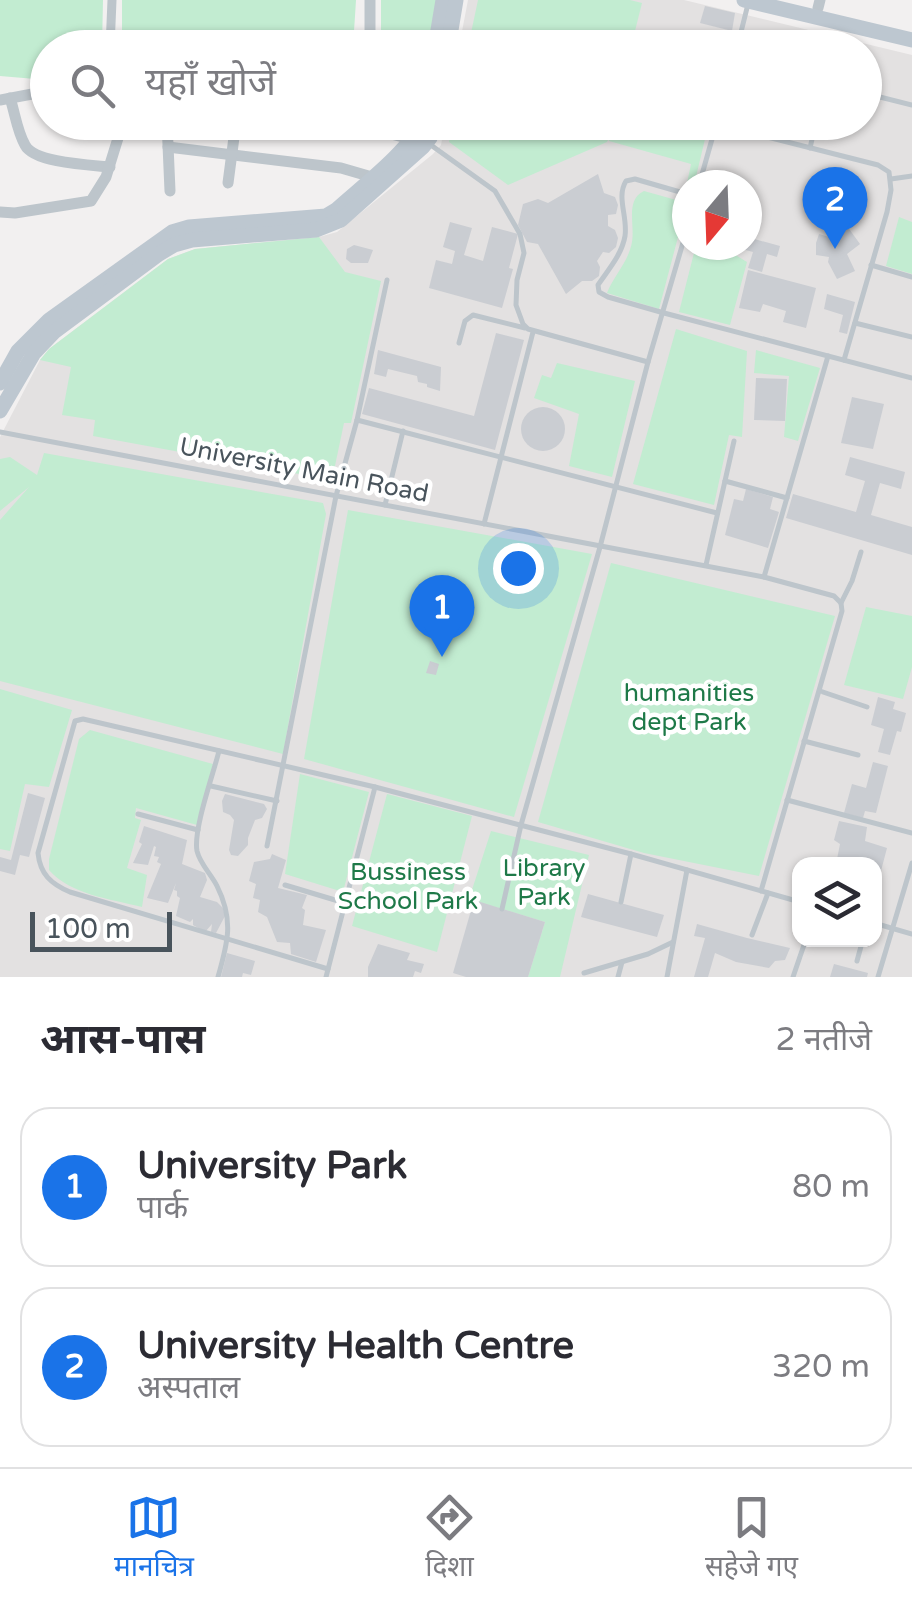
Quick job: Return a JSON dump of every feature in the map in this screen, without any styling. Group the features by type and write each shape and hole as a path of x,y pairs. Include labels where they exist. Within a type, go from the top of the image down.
{"main road":[{"path":"438,30 443,0"},
{"path":"451,30 456,0"},
{"path":"746,0 881,30"},
{"path":"788,0 819,4 912,37"},
{"path":"882,30 912,37"},
{"path":"0,383 18,350 49,320 172,232 189,227 326,216 420,140"},
{"path":"0,411 34,354 54,332 159,254 192,240 330,226 341,220 422,140"}],"street":[{"path":"111,30 112,0"},
{"path":"370,0 370,30"},
{"path":"30,94 5,99 24,144 32,153 110,167"},
{"path":"0,212 91,200 103,184 118,140"},
{"path":"168,140 170,191"},
{"path":"228,183 234,140"},
{"path":"411,140 420,143"},
{"path":"168,147 342,168 372,177"}],"lane":[{"path":"740,30 746,0"},
{"path":"882,98 912,105"},
{"path":"703,170 712,140"},
{"path":"779,140 878,165 891,178 888,212 844,360"},
{"path":"810,148 812,140"},
{"path":"420,143 495,191 520,234 524,253 516,305 523,324 531,331"},
{"path":"891,178 912,176"},
{"path":"672,190 634,179 626,181 621,192 626,222 624,241 597,287 604,296 912,378"},
{"path":"502,909 520,824 679,260"},
{"path":"870,265 912,277"},
{"path":"267,846 336,496 387,280"},
{"path":"459,343 465,321 473,315 648,362"},
{"path":"854,323 912,337"},
{"path":"484,524 531,331"},
{"path":"764,577 828,356"},
{"path":"357,420 717,513"},
{"path":"385,505 402,431"},
{"name":"University Main Road","path":"0,432 764,577 827,593 841,604"},
{"path":"706,566 734,441"},
{"path":"725,481 787,498"},
{"path":"752,935 841,604 860,552"},
{"path":"820,690 867,707"},
{"path":"328,968 59,888 48,879 40,868 38,853 75,721 83,719 375,787 792,900"},
{"path":"804,741 858,755"},
{"path":"218,977 229,922 224,903 197,850 198,830 219,751"},
{"path":"211,786 276,802"},
{"path":"326,977 375,787"},
{"path":"787,800 912,833"},
{"path":"138,814 198,830"},
{"path":"621,902 631,854"},
{"path":"878,977 912,862"},
{"path":"667,977 686,870"},
{"path":"285,885 345,903"},
{"path":"882,925 912,934"},
{"path":"584,973 648,954 672,942"},
{"path":"793,977 804,947"},
{"path":"857,961 861,947"},
{"path":"618,977 622,962"}],"shaded area":[{"path":"468,0 684,0 808,30 462,30"},
{"path":"882,48 912,55 912,977 0,977 0,437 40,360 49,349 168,259 195,249 337,232 433,154 442,140 882,140"}],"green space":[{"path":"0,0 103,0 102,30 30,30 30,79 0,76"},
{"path":"122,0 356,0 354,30 122,30"},
{"path":"381,0 437,0 432,30 381,30"},
{"path":"478,0 642,3 635,30 472,30"},
{"path":"449,140 608,140 607,142 508,185"},
{"path":"609,140 705,140 698,170 690,170 691,164"},
{"path":"644,191 672,199 672,260 659,309 607,293 630,249 633,206"},
{"path":"899,217 912,222 912,274 886,266"},
{"path":"319,237 345,272 381,281 351,423 344,423 332,480 93,436 95,420 62,415 71,367 40,360 49,349 168,259 195,249"},
{"path":"692,260 747,262 730,325 679,312"},
{"path":"676,329 747,351 742,437 729,435 714,505 633,484"},
{"path":"756,350 820,368 798,441 784,437 789,376 754,373"},
{"path":"557,363 635,381 612,477 569,466 579,414 534,398 542,375 551,378"},
{"path":"44,453 323,503 326,514 283,754 0,681 0,520 29,487 0,511 0,459 10,457 37,475"},
{"path":"348,510 592,554 514,817 304,759"},
{"name":"humanities dept Park","path":"611,563 835,616 759,876 644,853 538,822"},
{"path":"866,607 912,616 912,667 903,699 844,685"},
{"path":"0,689 72,710 49,787 25,784 10,851 0,849"},
{"path":"90,730 213,764 197,825 136,808 135,818 141,820 127,868 147,875 142,907 80,891 49,870 79,739"},
{"path":"300,774 369,792 343,892 285,874"},
{"name":"Bussiness School Park","path":"387,794 472,816 437,952 352,926"},
{"name":"Library Park","path":"491,831 589,855 560,977 528,977 545,922 469,899"}],"building":[{"path":"705,6 735,13 732,30 700,23"},
{"path":"598,174 604,193 615,197 618,205 616,214 608,215 608,226 618,238 616,247 609,253 603,252 597,261 599,276 582,281 566,294 538,244 527,242 518,225 523,204 538,199 548,203"},
{"path":"450,222 472,228 464,255 483,261 492,227 518,234 502,308 429,288 436,260 452,264 455,251 443,247"},
{"path":"847,226 860,244 847,254 855,271 837,279 829,257 816,255 816,243 819,234 829,237"},
{"path":"762,241 780,246 777,257 767,254 762,272 748,268 750,260 762,260"},
{"path":"354,245 373,250 368,263 351,263 346,259 347,249"},
{"path":"748,270 816,288 806,328 783,322 786,311 763,304 760,312 739,308"},
{"path":"827,294 855,302 847,334 839,332 843,315 824,309"},
{"path":"496,333 524,340 495,450 362,414 369,388 474,416"},
{"path":"378,350 441,367 440,391 418,382 417,376 388,369 386,377 374,374"},
{"path":"756,378 787,379 785,421 754,420"},
{"path":"852,397 884,404 873,449 841,443"},
{"path":"543,407 559,413 565,429 559,445 543,451 527,445 521,429 527,413"},
{"path":"850,457 905,472 901,489 880,483 871,515 912,527 912,555 786,518 793,494 856,512 865,481 845,475"},
{"path":"746,489 773,497 770,509 779,512 768,548 725,535 734,499 743,501"},
{"path":"430,661 439,664 436,675 426,673"},
{"path":"878,697 895,702 893,709 906,713 890,755 878,752 884,729 871,725"},
{"path":"873,762 888,766 876,813 865,811 863,818 844,813 852,784 866,788"},
{"path":"28,793 45,798 29,857 20,855 15,875 0,871 0,857 11,860"},
{"path":"225,794 264,804 267,809 262,818 255,820 248,845 238,856 231,855 229,850 234,820 223,812"},
{"path":"839,821 867,827 865,841 887,848 882,867 882,857 837,857 840,844 834,840"},
{"path":"144,826 187,840 182,864 205,873 207,880 200,897 223,908 225,916 216,933 211,932 212,924 205,932 193,925 193,919 190,922 176,916 180,898 174,890 176,883 168,903 147,898 161,864 157,862 159,857 154,856 154,846 148,865 133,863 142,844 139,842"},
{"path":"272,854 286,860 278,888 307,895 302,908 303,925 326,930 316,962 291,954 290,943 277,942 267,917 258,912 260,900 253,898 256,884 249,881 254,862 270,859"},
{"path":"588,894 664,915 657,937 581,917"},
{"path":"474,900 545,922 528,977 466,977 453,973"},
{"path":"697,924 790,948 785,960 775,961 769,968 736,962 715,953 708,977 694,977 705,938 694,936"},
{"path":"378,944 410,953 407,960 424,964 421,973 415,971 413,977 368,977"},
{"path":"227,953 255,961 251,975 221,977"},
{"path":"834,964 868,973 867,977 830,977"}],"place":[{"name":"University Health Centre","path":"835,249"},
{"name":"University Park","path":"442,657"}]}
